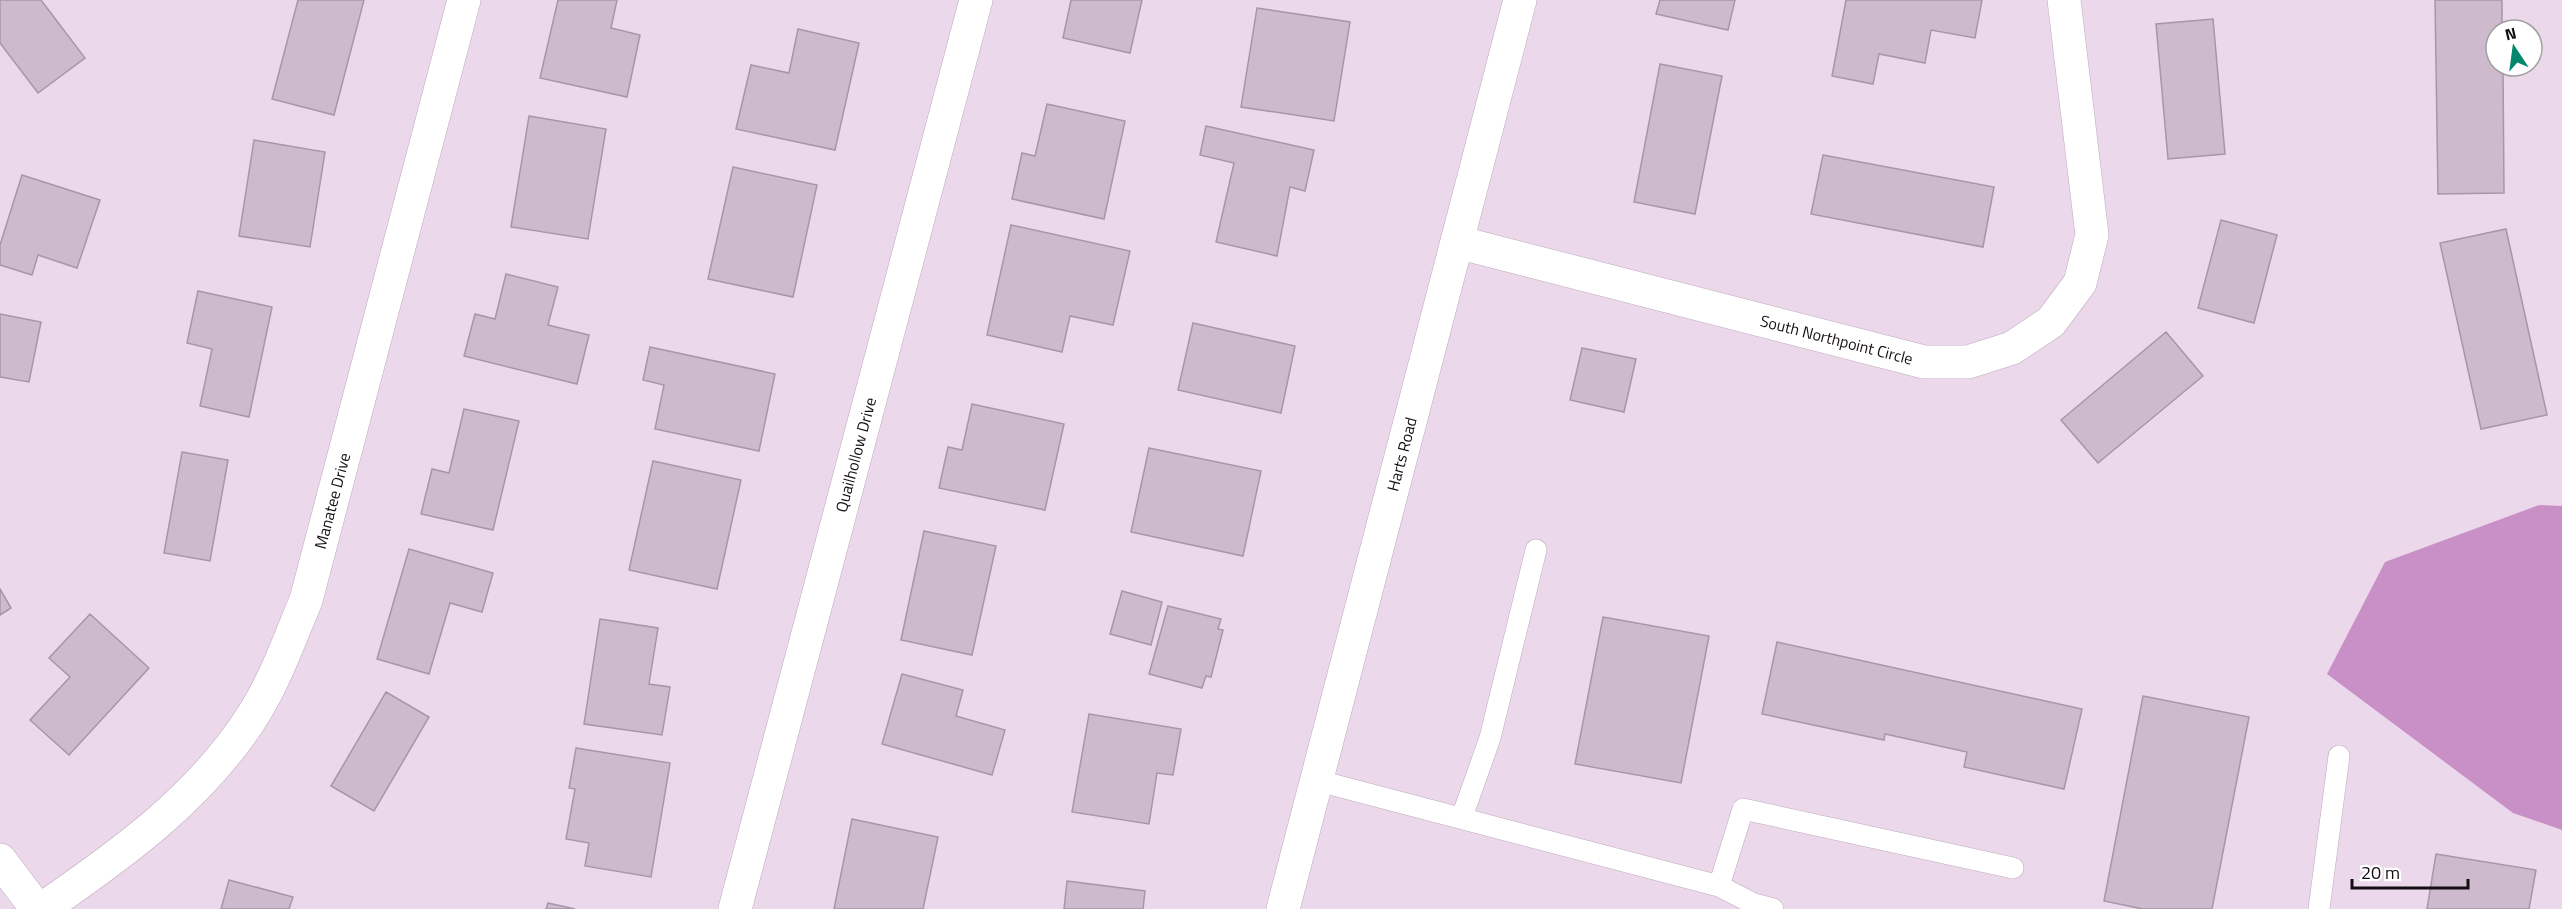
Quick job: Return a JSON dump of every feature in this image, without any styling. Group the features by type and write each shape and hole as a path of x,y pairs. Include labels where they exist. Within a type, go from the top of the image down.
{"street":[{"name":"Manatee Drive","path":"42,909 171,813 220,760 255,712 281,660 306,600 464,0"},
{"name":"Quailhollow Drive","path":"735,909 976,0"},
{"name":"Harts Road","path":"1283,909 1520,0"},
{"name":"South Northpoint Circle","path":"1456,242 1924,362 1968,362 2012,348 2051,322 2080,283 2092,235 2064,0"},
{"path":"0,860 37,909"}],"lane":[{"path":"1462,817 1490,738 1536,550"},
{"path":"2319,909 2339,756"},
{"path":"1316,780 1719,886 1760,907"},
{"path":"1719,886 1743,808 2013,868"}],"shaded area":[{"path":"2539,505 2562,506 2562,830 2513,813 2327,674 2385,562"}],"building":[{"path":"0,0 41,0 85,58 38,93 0,43"},
{"path":"298,0 364,0 334,115 272,99"},
{"path":"558,0 617,0 611,28 640,35 627,97 540,78"},
{"path":"1071,0 1142,0 1130,53 1063,38"},
{"path":"1660,0 1735,0 1728,30 1656,14"},
{"path":"1846,0 1982,0 1975,38 1931,30 1925,63 1879,54 1873,84 1832,76"},
{"path":"2435,0 2502,0 2502,18 2484,18 2484,78 2503,78 2504,193 2438,194"},
{"path":"1257,8 1350,22 1334,121 1241,107"},
{"path":"2213,19 2225,154 2168,159 2156,24"},
{"path":"798,29 859,43 835,150 736,129 751,65 789,73"},
{"path":"1660,64 1722,76 1695,214 1634,202"},
{"path":"1047,104 1125,121 1104,219 1012,199 1022,153 1035,156"},
{"path":"529,116 606,129 588,239 511,227"},
{"path":"1206,126 1314,150 1305,191 1290,187 1277,256 1216,242 1234,163 1200,155"},
{"path":"254,140 325,152 310,247 239,236"},
{"path":"1823,155 1994,187 1983,247 1811,214"},
{"path":"733,167 817,185 793,297 708,279"},
{"path":"22,175 100,200 77,268 38,255 32,275 0,265 0,245"},
{"path":"2221,220 2277,235 2254,323 2198,308"},
{"path":"1011,225 1130,251 1113,325 1070,316 1062,352 987,335"},
{"path":"2506,229 2547,415 2481,429 2440,243"},
{"path":"506,274 558,287 548,325 589,335 577,384 464,356 475,314 495,319"},
{"path":"198,291 272,307 249,417 200,406 212,349 187,343"},
{"path":"0,314 41,322 29,382 0,377"},
{"path":"1193,323 1295,346 1281,413 1178,390"},
{"path":"2166,332 2203,376 2098,463 2061,420"},
{"path":"650,347 775,374 759,451 655,429 664,385 643,380"},
{"path":"1582,348 1636,359 1624,412 1570,400"},
{"path":"972,404 1064,424 1045,510 939,488 948,447 962,450"},
{"path":"464,409 519,421 493,530 421,514 432,469 449,473"},
{"path":"1149,448 1261,471 1243,556 1131,532"},
{"path":"182,452 228,460 210,561 164,553"},
{"path":"653,461 741,480 717,589 629,570"},
{"path":"924,531 996,546 972,655 901,640"},
{"path":"409,549 493,573 482,612 450,603 429,674 377,659"},
{"path":"0,589 11,608 0,615"},
{"path":"1122,591 1162,602 1151,645 1110,634"},
{"path":"1168,606 1221,619 1218,629 1223,630 1211,677 1206,676 1202,688 1149,674"},
{"path":"90,614 149,668 69,755 30,720 70,677 49,658"},
{"path":"1603,617 1709,636 1681,783 1575,764"},
{"path":"600,619 658,628 649,684 670,687 662,735 584,724"},
{"path":"1777,642 2082,709 2064,789 1964,767 1967,752 1885,734 1884,740 1762,714"},
{"path":"902,674 963,690 956,716 1005,730 992,775 882,744"},
{"path":"386,692 429,717 374,811 331,786"},
{"path":"2143,696 2249,717 2212,909 2143,909 2104,901"},
{"path":"1089,714 1181,729 1173,775 1157,773 1149,824 1072,812"},
{"path":"576,748 670,763 651,877 585,866 589,843 566,839 575,789 569,788"},
{"path":"852,819 938,837 923,909 834,909"},
{"path":"2436,854 2536,870 2529,909 2427,909"},
{"path":"229,880 293,897 289,909 221,909"},
{"path":"1067,881 1145,891 1143,909 1064,909"},
{"path":"548,903 575,909 546,909"}]}
